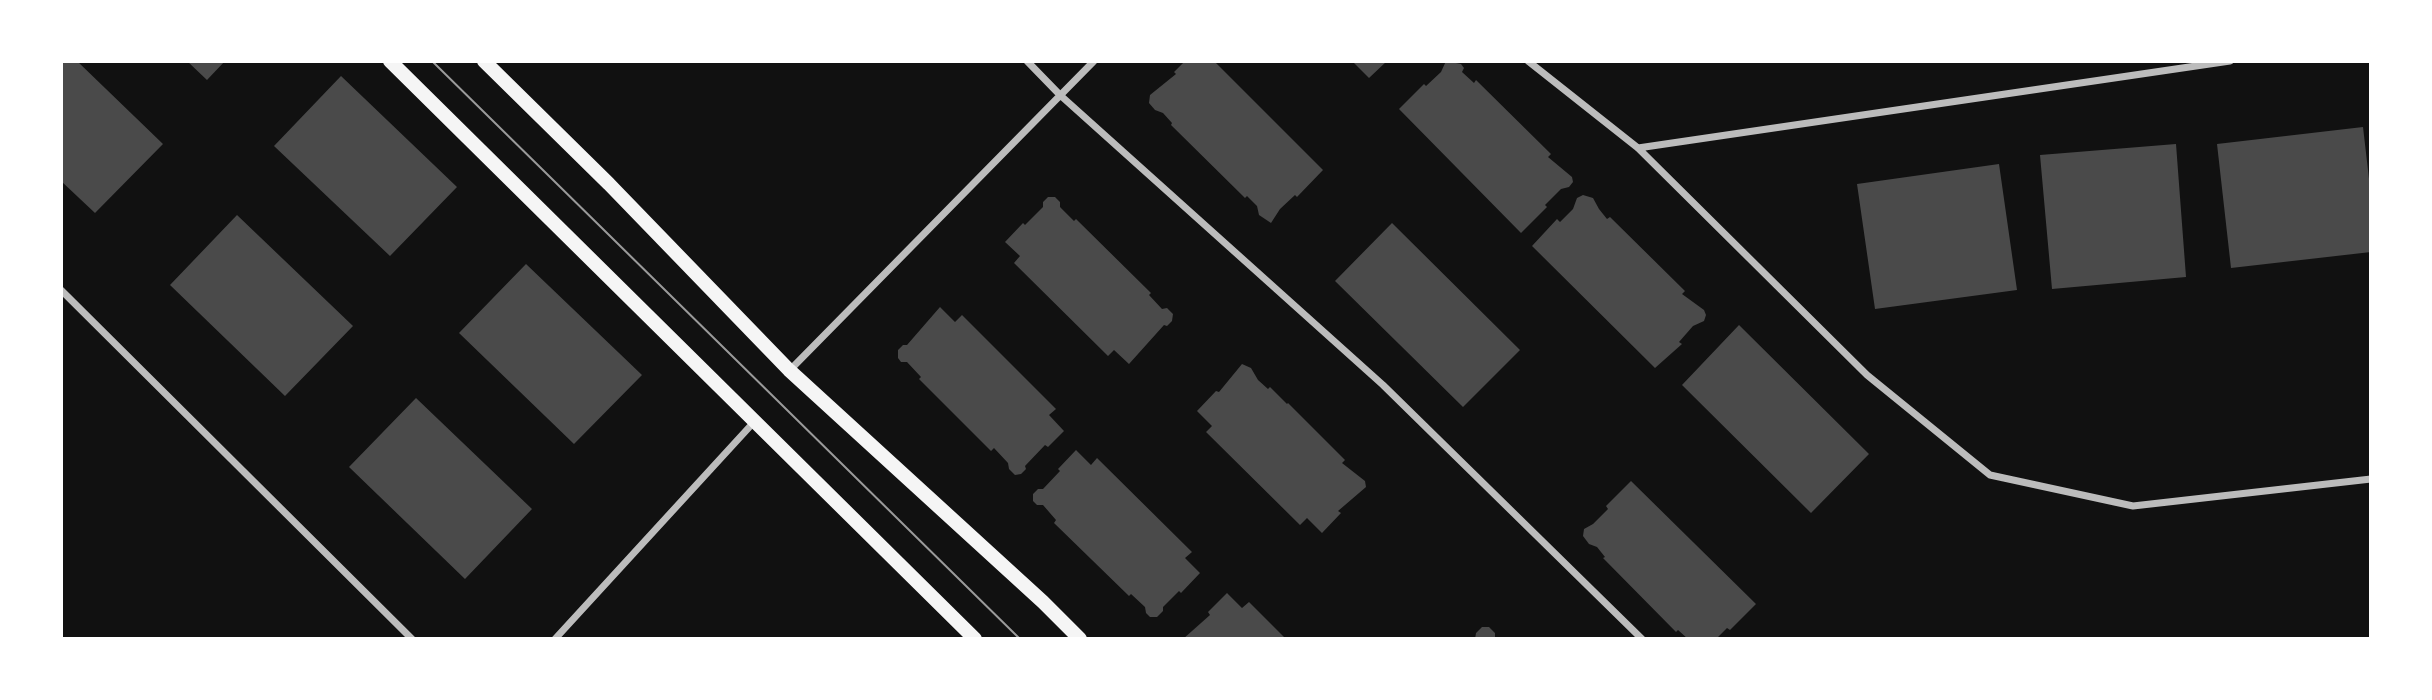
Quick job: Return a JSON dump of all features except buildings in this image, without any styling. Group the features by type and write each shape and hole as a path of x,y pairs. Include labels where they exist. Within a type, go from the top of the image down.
{"main road":[{"path":"390,61 975,639"},
{"path":"484,61 609,184 789,370 1080,639"}],"street":[{"path":"1027,61 1060,95 1383,385 1642,639"},
{"path":"789,370 1094,61"},
{"path":"1528,61 1638,148 1867,374 1990,474 2133,506 2371,479"},
{"path":"1638,148 2230,61"},
{"path":"61,290 412,639"},
{"path":"555,639 754,422"}],"tram line":[{"path":"432,61 1020,639"}]}
